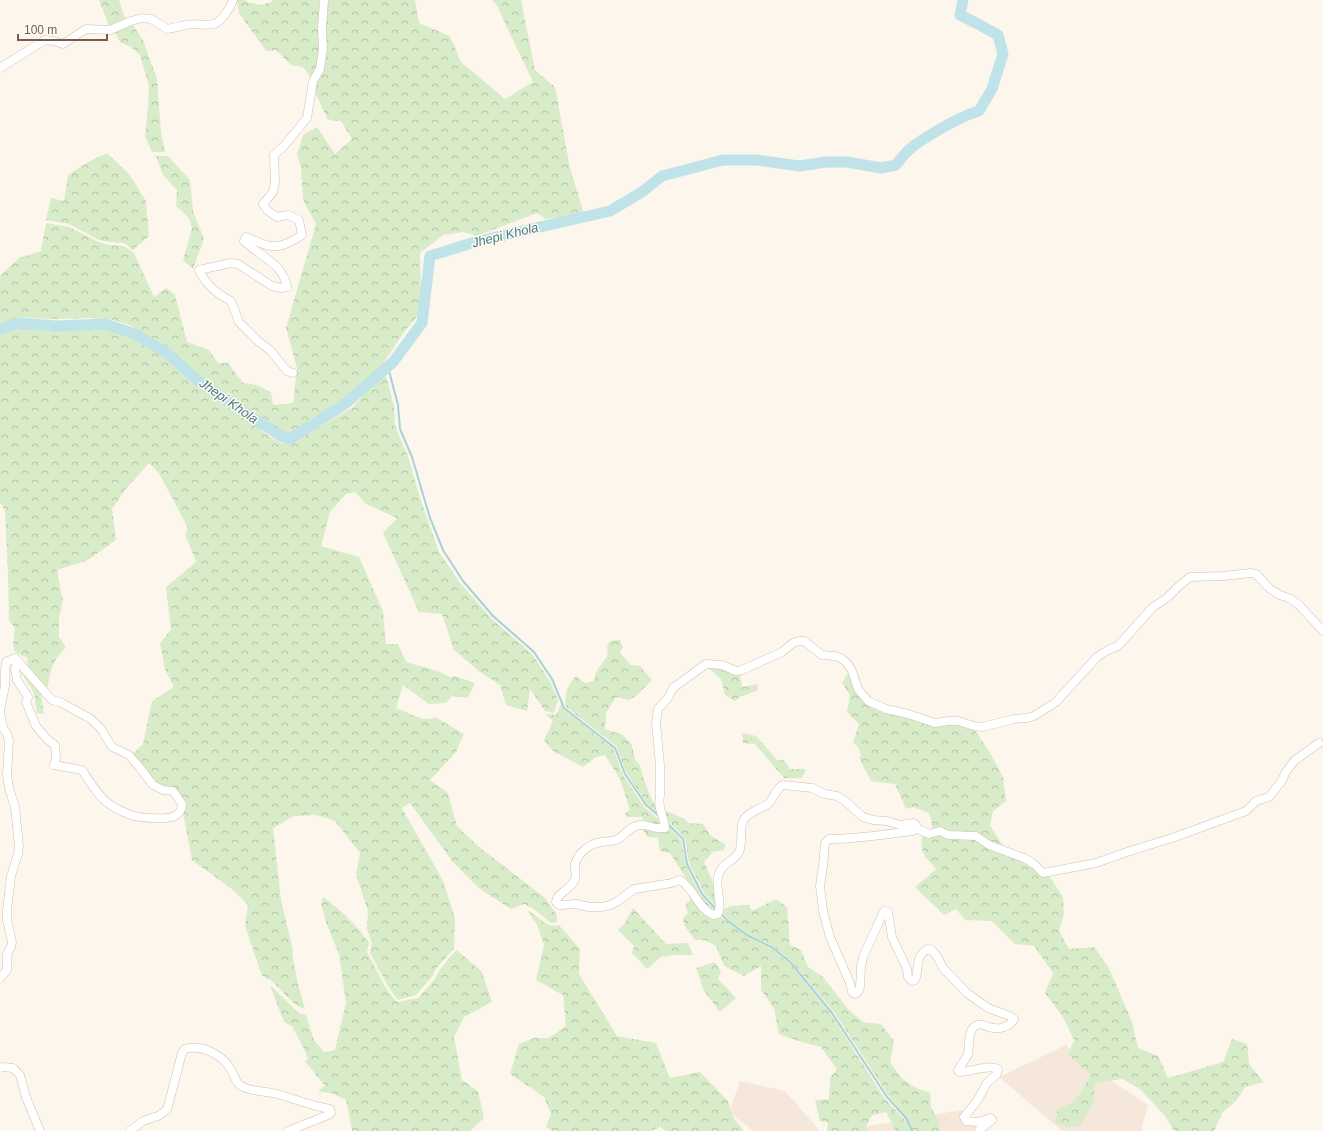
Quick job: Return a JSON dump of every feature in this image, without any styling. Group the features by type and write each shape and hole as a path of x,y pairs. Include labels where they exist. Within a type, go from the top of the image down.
{"street":[{"path":"0,68 45,40 63,44 86,29 110,30 142,18 151,19 168,28 186,25 214,24 225,14 231,6 233,0"},
{"path":"293,373 287,371 270,350 259,342 239,322 231,301 221,296 210,287 202,277 199,270 231,263 238,264 272,286 281,288 287,287 285,278 277,266 249,246 244,240 246,237 276,247 285,245 302,235 299,220 288,215 277,217 268,211 263,204 273,192 275,183 274,155 284,146 307,118 313,81 320,69 323,49 322,29 324,0"},
{"path":"1319,743 1294,761 1281,782 1269,797 1256,801 1246,810 1175,837 1096,863 1043,873 1034,864 1024,858 989,845 976,836 948,835 940,831 929,834 916,828 914,823 900,825 887,821 873,820 864,817 841,798 825,794 812,788 783,785 780,786 771,801 763,807 751,812 742,824 742,838 739,851 736,856 722,866 717,877 720,909 718,914 713,915 708,913 680,880 671,884 634,889 611,905 601,907 589,907 576,904 559,905 556,902 556,898 568,889 575,879 575,863 577,858 589,847 595,843 617,839 640,824 659,829 665,828 660,808 660,764 656,723 658,709 668,698 673,688 706,664 722,665 736,670 742,670 782,652 793,643 804,641 822,655 835,656 841,658 847,663 862,695 872,703 886,709 908,714 935,723 958,721 982,727 1014,719 1034,716 1056,702 1091,663 1108,650 1118,646 1153,607 1167,598 1190,577 1223,576 1246,573 1256,574 1269,588 1299,605 1323,631"},
{"path":"0,978 7,970 7,954 12,942 7,910 12,876 19,846 15,807 9,788 7,775 9,740 3,728 0,711 5,686 6,662 15,658 52,700 60,702 83,714 97,724 112,747 129,756 153,785 163,790 173,791 182,804 182,809 175,816 161,818 145,818 132,815 110,805 94,788 82,770 54,765 56,758 55,745 48,740 36,726 26,702 28,697 18,680 14,669 17,665 13,659"},
{"path":"916,828 913,830 884,833 864,838 827,840 825,843 820,886 823,911 830,937 850,983 852,992 855,994 858,992 860,987 860,967 863,957 884,911 888,912 892,937 907,969 908,977 912,981 915,980 917,976 918,960 921,954 928,950 932,950 943,968 966,993 988,1008 1010,1016 1014,1019 1012,1023 997,1029 980,1024 976,1025 972,1029 967,1055 958,1070 960,1072 965,1072 987,1068 998,1069 997,1074 987,1083 977,1101 964,1117 966,1121 971,1122 991,1118 992,1120 979,1131"},
{"path":"130,1131 143,1121 158,1116 167,1110 182,1053 185,1049 197,1048 212,1053 227,1064 240,1086 330,1109 331,1113 328,1115 288,1131"},
{"path":"0,1068 13,1068 20,1075 26,1097 40,1131"}],"shaded area":[{"path":"1066,1045 1083,1062 1148,1105 1141,1131 1062,1131 999,1077"},
{"path":"740,1081 785,1091 820,1131 753,1131 729,1112"},
{"path":"962,1110 980,1131 851,1131 873,1125"}],"green space":[{"path":"99,0 119,0 126,21 110,28"},
{"path":"237,0 246,0 247,2 262,5 273,0 319,0 320,40 318,62 311,78 303,67 291,65 276,50 266,51 239,13"},
{"path":"326,0 415,0 419,23 450,36 461,62 505,99 533,82 497,6 492,0 521,0 535,70 555,87 570,168 584,214 546,219 537,213 476,236 463,232 443,235 420,253 420,313 404,332 375,376 341,403 314,417 290,435 274,428 199,377 168,347 130,325 113,320 94,318 49,319 19,317 0,324 0,276 19,258 41,251 46,223 69,227 99,242 109,245 124,246 134,253 154,297 166,288 175,295 187,342 209,350 218,363 228,363 243,383 257,385 271,392 273,405 293,403 297,368 286,328 316,224 303,200 301,167 297,154 303,135 317,127 335,154 352,139 341,121 328,120 316,95 316,82 324,28"},
{"path":"133,25 143,40 157,79 161,133 165,152 152,152 145,136 149,86 140,55 131,47 120,42 114,30"},
{"path":"107,153 129,174 146,201 149,236 133,250 124,243 99,240 69,224 46,220 51,198 64,201 68,175 88,162"},
{"path":"156,156 168,156 190,180 193,211 204,239 193,269 183,260 192,228 189,218 176,206 177,190 163,175"},
{"path":"20,328 81,330 108,328 134,338 159,351 197,385 225,403 270,437 282,443 295,441 353,407 378,378 386,376 394,406 395,425 409,459 419,495 439,552 461,584 492,619 532,654 550,681 558,700 554,713 545,711 530,689 527,711 506,705 500,685 480,672 454,650 442,614 419,612 383,533 397,518 366,504 355,492 346,494 330,512 321,546 359,557 383,611 386,644 398,644 406,662 438,671 449,677 455,676 475,683 468,698 452,696 446,703 429,704 403,685 396,708 423,719 437,718 464,734 456,752 430,780 448,793 457,826 478,846 545,898 557,915 557,922 551,923 534,909 524,904 511,909 480,889 452,861 410,803 402,808 443,881 455,918 454,948 416,995 398,1000 389,988 370,953 372,943 367,930 368,911 356,874 360,853 335,821 316,815 294,816 273,828 281,900 292,946 298,984 305,1009 296,1005 272,981 262,976 245,926 248,905 233,890 192,860 183,813 184,802 159,786 132,755 143,744 152,701 174,687 165,669 160,643 171,630 166,587 196,562 185,534 188,528 159,473 149,463 125,490 112,509 116,540 88,560 57,570 63,601 59,618 59,637 66,647 58,656 53,666 48,687 43,685 28,668 27,658 15,652 13,645 15,628 9,621 5,511 0,502 0,333"},
{"path":"620,640 623,647 620,653 631,665 640,666 652,680 637,695 629,700 616,697 606,713 605,729 623,735 632,745 635,760 640,765 652,800 660,815 647,804 626,772 616,746 566,707 566,694 573,679 576,676 585,683 594,681 596,672 608,655 607,647 610,641"},
{"path":"18,667 37,685 41,694 44,714 37,713 34,693"},
{"path":"707,667 716,667 740,674 742,687 757,684 758,690 740,697 735,701 725,695 721,679"},
{"path":"849,671 854,683 878,708 958,724 974,729 989,751 1003,777 1006,801 993,811 990,825 1005,849 990,844 977,834 932,831 929,813 913,807 906,809 895,784 871,781 859,758 861,756 859,749 853,742 859,724 847,712 850,695 842,683"},
{"path":"561,704 563,709 613,748 623,775 645,808 662,822 663,827 645,824 642,817 627,817 625,813 630,810 620,779 605,755 596,757 583,767 553,751 544,740 553,721 545,714 556,715"},
{"path":"742,733 756,736 777,760 784,760 790,769 806,769 802,778 784,778 755,744 743,743"},
{"path":"666,811 685,819 688,823 703,824 710,835 726,845 723,850 713,852 704,862 715,887 718,908 704,893 689,863 685,838 666,819"},
{"path":"667,825 681,840 686,866 700,894 717,912 713,914 694,891 670,853 660,851 658,838 647,837 642,827"},
{"path":"939,833 976,838 1025,861 1041,875 1050,877 1063,897 1064,914 1059,931 1069,949 1094,947 1109,968 1132,1022 1138,1048 1158,1056 1168,1078 1223,1062 1232,1039 1247,1044 1249,1064 1264,1082 1245,1087 1237,1100 1223,1112 1214,1131 1174,1131 1166,1117 1140,1089 1122,1079 1095,1083 1093,1103 1079,1126 1067,1128 1055,1122 1058,1108 1071,1103 1079,1096 1091,1075 1068,1055 1074,1040 1063,1017 1045,993 1053,973 1034,946 1015,944 992,921 965,920 956,909 944,915 915,887 936,869 926,857 922,849 921,845 923,834"},
{"path":"323,897 348,918 369,943 367,952 387,990 397,1002 418,998 435,979 439,971 457,950 482,972 492,1002 464,1017 454,1037 462,1080 478,1091 484,1118 470,1131 352,1131 346,1100 334,1094 318,1091 325,1086 305,1061 308,1059 304,1049 292,1026 284,1022 270,985 299,1013 306,1015 314,1040 324,1052 335,1050 346,1003 339,954 327,925 321,904"},
{"path":"692,897 747,936 773,950 791,965 831,1014 885,1099 904,1119 910,1131 896,1131 886,1112 872,1115 866,1126 868,1131 827,1131 828,1122 820,1121 815,1100 829,1099 830,1078 837,1069 821,1047 779,1034 774,1008 761,990 761,966 744,976 724,966 716,946 705,940 695,940 684,925 683,918 688,913 685,906"},
{"path":"776,899 787,907 790,945 801,950 808,967 822,976 849,1010 863,1022 881,1024 894,1041 890,1062 907,1082 916,1088 930,1093 931,1107 939,1122 940,1131 913,1131 906,1117 888,1095 834,1012 792,962 774,947 748,934 729,920 721,911 730,906 749,905 752,911"},
{"path":"633,908 666,944 688,943 693,955 673,955 661,957 647,969 632,953 634,946 618,930 624,924"},
{"path":"527,910 546,924 555,926 559,925 580,949 579,974 617,1036 656,1043 670,1078 700,1072 728,1101 733,1117 744,1131 666,1131 660,1127 651,1131 553,1131 546,1127 551,1114 544,1097 510,1074 519,1044 534,1038 549,1038 566,1026 563,995 536,980 544,945 537,925"},
{"path":"715,962 721,972 718,979 736,998 720,1012 704,991 696,968"}],"waterway":[{"name":"Jhepi Khola","path":"0,329 18,323 56,326 105,324 135,334 167,353 197,380 242,411 279,435 290,439 345,404 393,362 422,323 430,256 475,242 610,211 642,192 662,176 723,160 757,160 799,166 826,162 847,162 881,168 896,165 911,148 923,140 955,121 979,111 992,89 1003,54 998,35 960,15 963,0"},
{"path":"388,367 398,405 400,429 412,457 430,518 443,550 463,581 493,616 534,652 552,679 564,708 615,748 625,774 646,805 659,816"},
{"path":"667,823 683,839 687,864 702,894 717,910"},
{"path":"720,913 747,935 773,948 791,963 832,1013 887,1097 906,1118 912,1131"}]}
